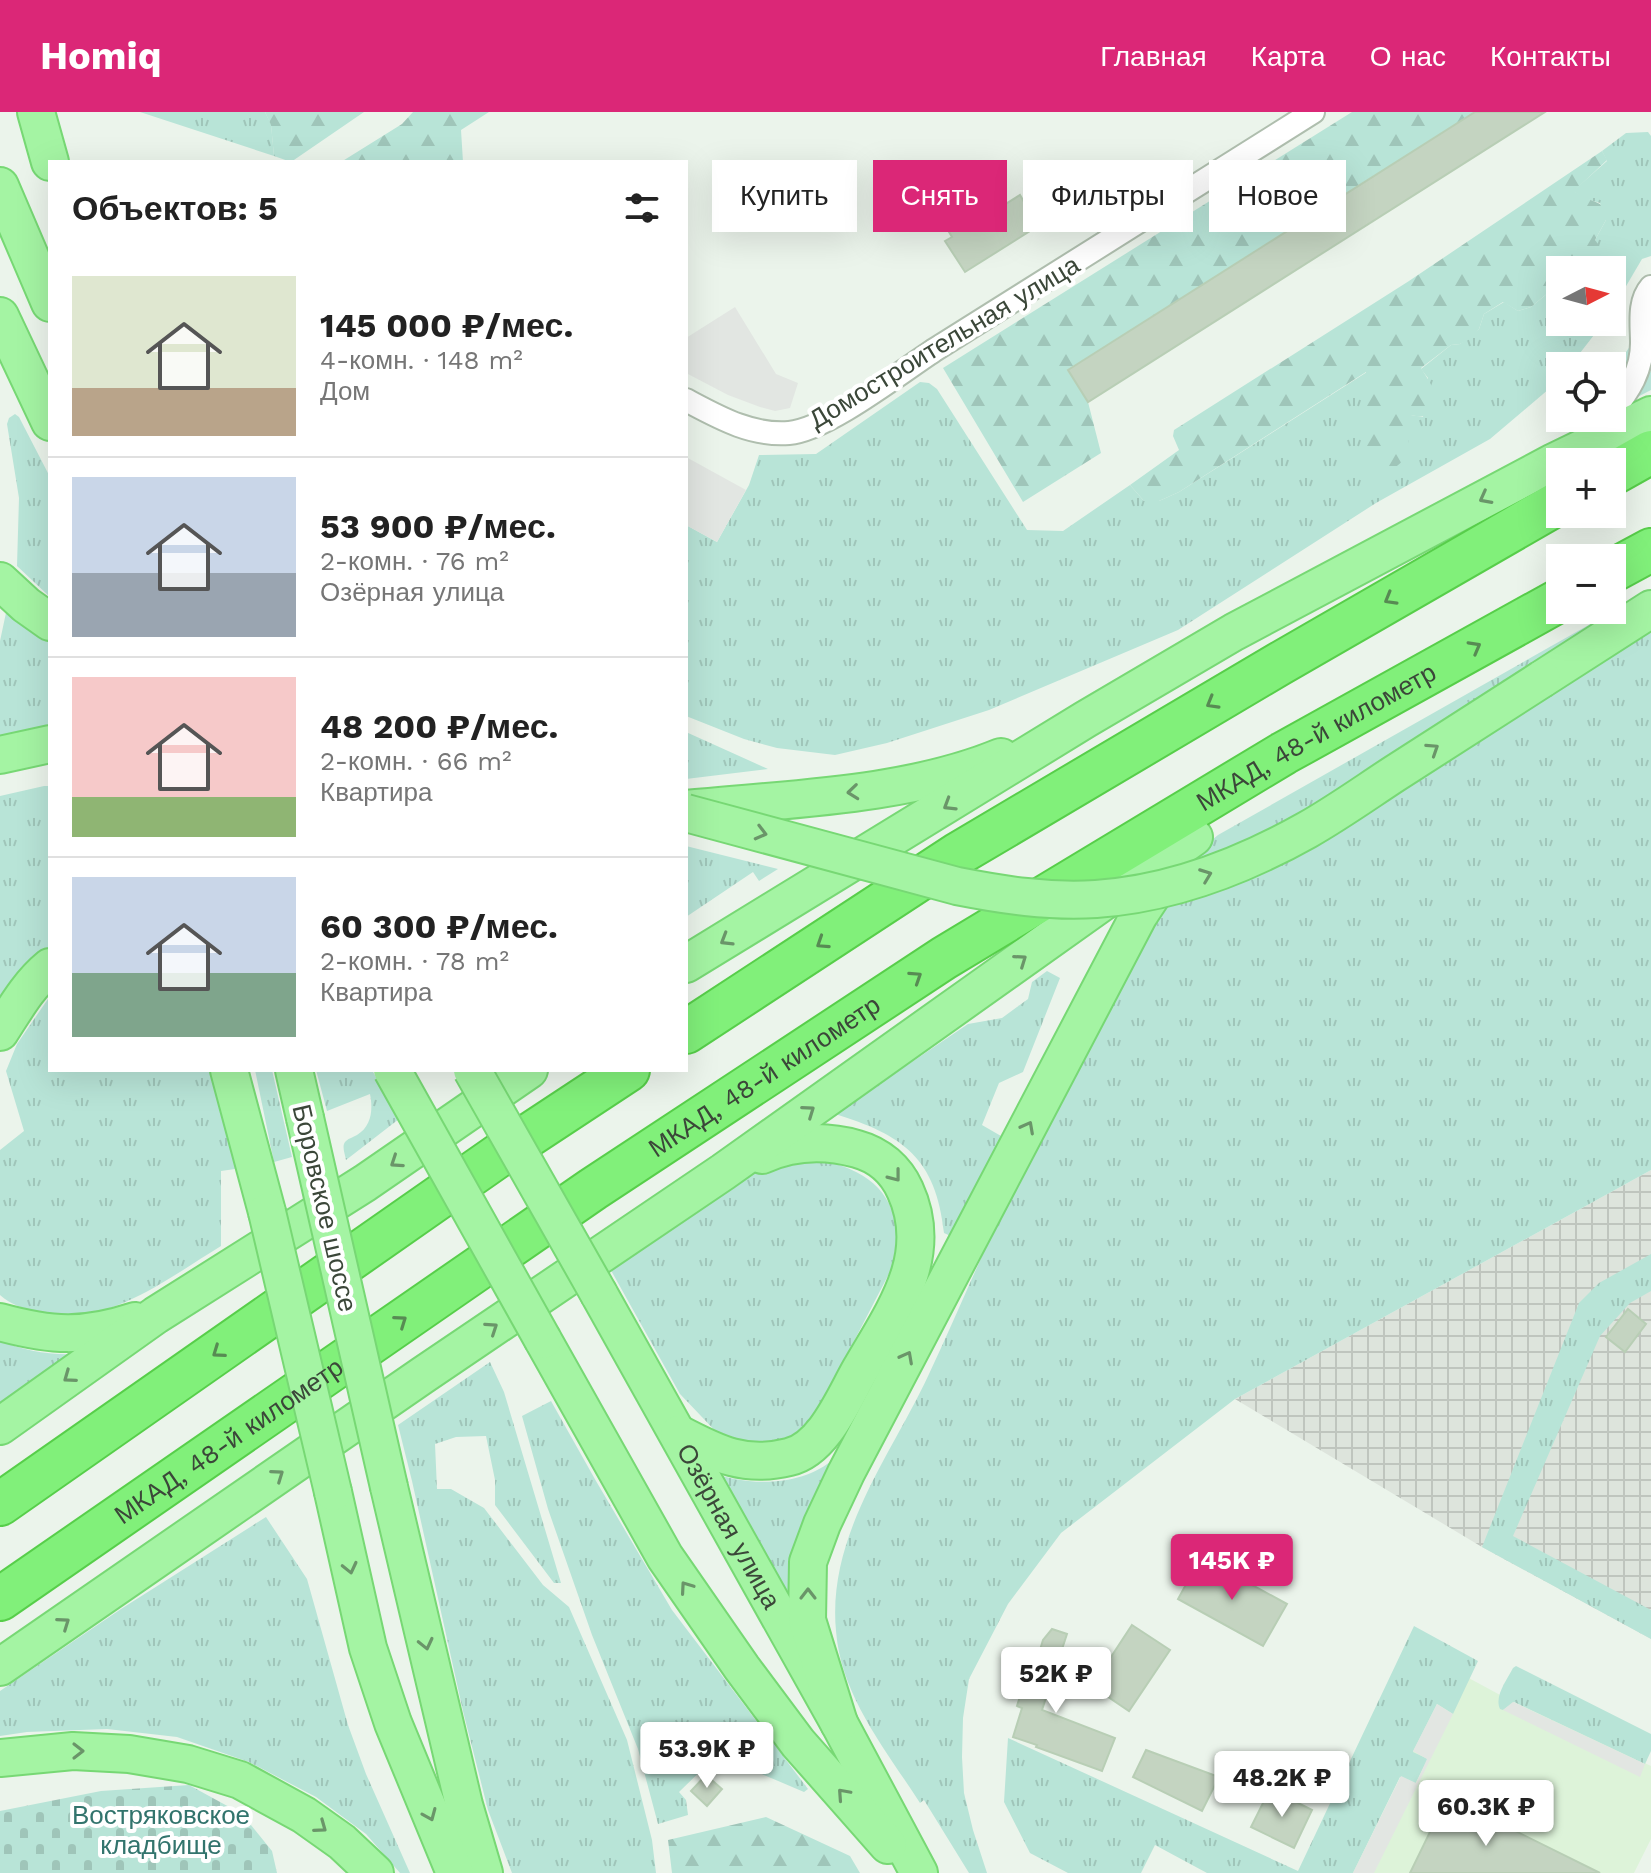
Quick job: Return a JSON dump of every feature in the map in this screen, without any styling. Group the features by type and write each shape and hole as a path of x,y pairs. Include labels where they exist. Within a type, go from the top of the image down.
{"highway":[{"path":"1626,466 1651,452"},
{"path":"688,1031 971,846 1546,510"},
{"path":"1626,563 1651,550"},
{"name":"МКАД, 48-й километр","path":"0,1599 619,1172 944,958 1284,753 1546,608"},
{"path":"0,1504 505,1151 625,1072"}],"main road":[{"path":"0,186 48,298"},
{"path":"0,316 48,418"},
{"path":"1583,448 1651,415"},
{"path":"688,963 1234,632 1546,466"},
{"path":"0,581 48,621"},
{"path":"688,812 957,886 999,894 1094,899 1136,894 1187,882 1245,860 1307,830 1651,609"},
{"path":"688,811 876,790 936,778 996,759 1086,719"},
{"path":"0,755 48,744"},
{"path":"839,1723 807,1620 808,1562 822,1524 853,1459 1139,915 1194,837 1241,787 1284,753"},
{"path":"0,1667 723,1172 1194,837"},
{"path":"0,1032 22,997 48,969"},
{"path":"230,1072 267,1212 368,1648 393,1723 455,1873"},
{"name":"Боровское шоссе","path":"294,1072 464,1805 484,1873"},
{"path":"393,1072 665,1557 798,1743 913,1873"},
{"name":"Озёрная улица","path":"473,1072 679,1434 919,1873"},
{"path":"0,1426 156,1315 365,1183 526,1072"},
{"path":"679,1434 718,1454 751,1461 792,1457 817,1441 833,1419 887,1324 911,1275 917,1239 911,1203 899,1176 872,1153 842,1144 805,1142 772,1150 723,1172"},
{"path":"0,1322 33,1331 66,1334 106,1331 156,1315"},
{"path":"0,1758 73,1751 129,1754 188,1764 240,1780 304,1815 342,1842 375,1873"}],"street":[{"name":"Домостроительная улица","path":"688,401 729,422 761,431 791,433 819,423 1313,112"},
{"path":"1626,395 1646,352 1642,314 1646,293 1651,287"},
{"path":"1571,448 1591,432"}],"shaded area":[{"path":"735,307 776,374 798,383 790,408 775,411 760,407 728,395 688,374 688,337"},
{"path":"688,458 746,490 717,542 688,526"},
{"path":"1651,1170 1651,1639 1482,1547 1235,1399"},
{"path":"1454,1670 1513,1702 1651,1766 1651,1839 1634,1873 1353,1873"},
{"path":"1513,1702 1645,1764 1640,1777 1503,1710"},
{"path":"1437,1704 1453,1714 1374,1873 1353,1873 1401,1776 1416,1783 1427,1759 1413,1751"}],"green space":[{"path":"140,112 265,112 271,124 274,156"},
{"path":"265,112 364,112 294,160 274,156 271,125"},
{"path":"413,112 489,112 461,130 463,160 344,160 402,124"},
{"path":"1352,112 1475,112 1346,194 1346,160 1275,160"},
{"path":"1648,132 1651,136 1651,256 1642,259 1626,286 1626,256 1603,256 1595,240 1606,220 1600,203 1573,191 1607,161 1602,151 1626,133"},
{"path":"1602,151 1607,160 1574,191 1608,210 1595,240 1605,256 1546,256 1546,295 1531,307 1518,311 1503,302 1484,314 1479,329 1468,340 1451,345 1421,368 1433,389 1435,401 1426,415 1411,415 1408,447 1395,467 1372,470 1367,460 1366,372 1179,492 1159,501 1144,501 1130,485 1179,450 1173,436 1174,430 1409,281"},
{"path":"1209,202 1209,232 1286,232 1068,370 1088,402 1101,453 1023,502 943,368 1160,232 1193,232 1193,212"},
{"path":"1546,295 1546,336 1593,336 1581,352 1546,352 1546,391 1490,439 1376,503 1178,630 989,710 887,743 835,755 777,748 744,739 688,717 688,526 717,542 749,485 759,455 816,454 920,382 929,383 937,389 1027,530 1063,531 1130,485 1144,501 1159,501 1179,492 1367,372 1367,460 1411,415 1423,417 1428,378 1421,369 1451,345 1460,344 1479,329 1484,314 1504,302 1518,311 1531,307"},
{"path":"1633,342 1651,372 1651,390 1626,403 1626,352"},
{"path":"15,414 19,417 48,473 48,595 17,566 19,498 7,424"},
{"path":"1631,601 1651,628 1651,1170 1235,1399 1061,1533 1008,1604 969,1679 963,1718 964,1793 987,1873 969,1873 924,1800 920,1803 867,1722 846,1678 836,1631 836,1596 841,1562 865,1497 929,1374 1004,1208 1177,869 1218,835 1590,624 1626,624 1626,604"},
{"path":"7,608 48,638 48,744 0,754 0,641"},
{"path":"688,733 768,769 688,779"},
{"path":"48,786 48,951 27,964 0,998 0,796"},
{"path":"688,846 778,869 759,881 753,872 688,916"},
{"path":"1047,971 1060,978 1023,1072 999,1083 982,1125 1001,1136 957,1239 944,1233 933,1186 912,1153 880,1131 835,1114 968,1024 1002,1018 1028,999 1032,982"},
{"path":"48,999 48,1072 219,1072 242,1168 221,1171 221,1246 126,1302 85,1314 61,1316 34,1311 0,1295 0,1150 24,1131 6,1071 17,1044"},
{"path":"255,1072 272,1072 292,1157 274,1162"},
{"path":"317,1072 373,1072 399,1119 346,1160 345,1143 362,1131 368,1122 370,1094 327,1111"},
{"path":"823,1161 851,1169 882,1193 889,1204 897,1233 894,1264 810,1426 790,1441 754,1445 722,1438 680,1394 608,1265 731,1183 766,1166"},
{"path":"1651,1254 1651,1291 1630,1303 1600,1336 1513,1536 1651,1610 1651,1639 1482,1547 1579,1303 1599,1283"},
{"path":"0,1340 36,1352 74,1354 0,1413"},
{"path":"490,1362 504,1392 561,1583 554,1583 495,1505 495,1480 486,1436 456,1437 435,1444 437,1489 451,1489 484,1508 543,1585 569,1607 627,1740 652,1840 656,1873 512,1873 488,1810 398,1425"},
{"path":"551,1401 672,1610 808,1789 804,1792 717,1755 679,1792 686,1800 688,1815 658,1824 638,1749 592,1635 548,1509 522,1416"},
{"path":"835,1458 798,1628 705,1470 737,1480 772,1482 806,1475"},
{"path":"266,1517 307,1579 348,1725 410,1873 400,1873 366,1834 316,1797 249,1762 177,1737 107,1729 0,1736 0,1691"},
{"path":"1414,1626 1478,1661 1453,1714 1437,1704 1413,1752 1428,1759 1415,1784 1400,1777 1353,1873 1207,1873 1155,1845 1141,1873 1068,1873 1030,1853 1004,1802 1008,1738 1298,1871"},
{"path":"1516,1666 1651,1734 1651,1751 1645,1764 1514,1702 1500,1709 1500,1693"},
{"name":"Востряковское кладбище","path":"189,1785 242,1814 272,1851 277,1873 0,1873 0,1811 101,1791"},
{"path":"766,1817 850,1856 860,1873 672,1873 668,1840"}],"building":[{"path":"1475,112 1545,112 1088,402 1068,370 1286,232 1346,232 1346,194"},
{"path":"1020,195 1023,200 1023,232 1028,232 965,272 945,241 952,237 949,232 1007,232 1007,203"},
{"path":"1628,1309 1646,1324 1625,1352 1606,1337"},
{"path":"1201,1557 1287,1604 1263,1646 1178,1599"},
{"path":"1132,1625 1170,1650 1129,1711 1092,1686"},
{"path":"1052,1629 1067,1634 1042,1710 1115,1738 1102,1771 1013,1737 1022,1708 1017,1706 1029,1668 1034,1670 1043,1640"},
{"path":"1146,1750 1219,1777 1202,1811 1133,1777"},
{"path":"706,1775 722,1789 707,1806 691,1791"},
{"path":"1270,1789 1312,1810 1294,1848 1251,1827"},
{"path":"1447,1797 1600,1873 1410,1873"}]}
